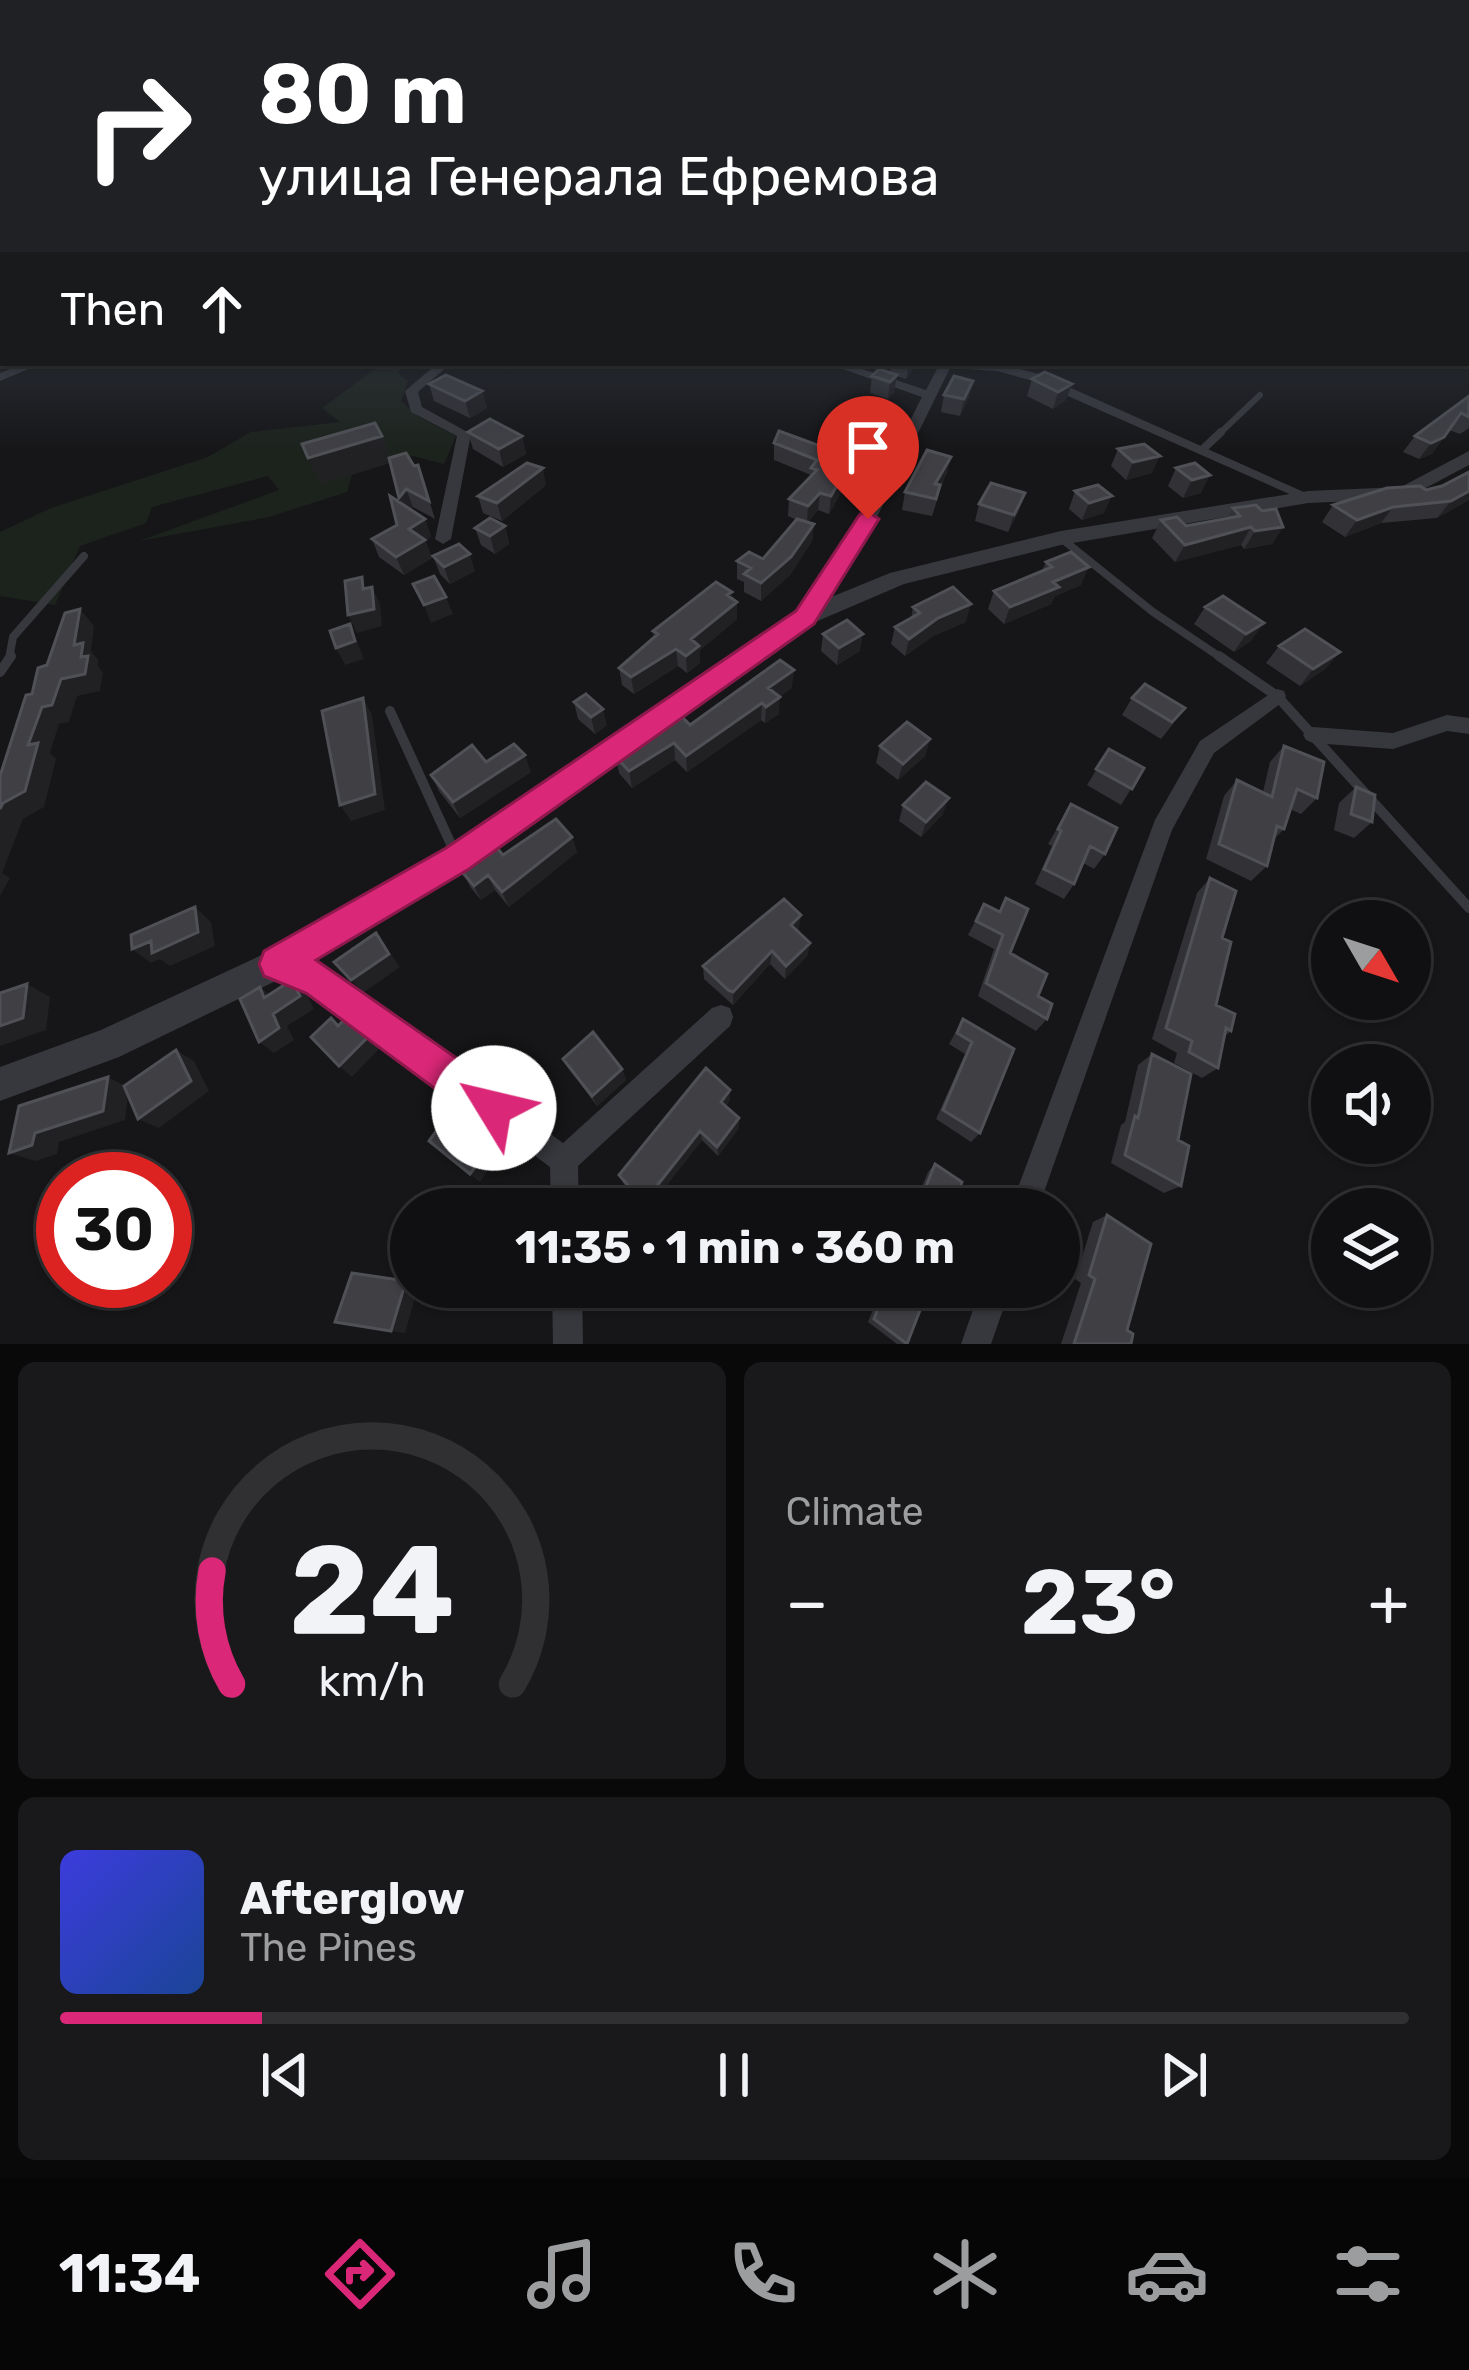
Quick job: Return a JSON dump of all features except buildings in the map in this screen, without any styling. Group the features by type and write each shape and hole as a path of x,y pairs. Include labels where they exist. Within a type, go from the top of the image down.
{"street":[{"path":"0,377 30,366"},
{"path":"441,366 411,391 416,410 464,434 443,539"},
{"path":"841,366 928,395"},
{"path":"805,617 868,519 944,366"},
{"path":"984,366 1038,378 1309,497"},
{"path":"0,1084 107,1045 277,964 457,859 805,617 898,578 1061,538 1309,497 1406,493 1469,458"},
{"path":"1032,1188 1162,827 1208,747 1277,696"},
{"path":"1312,735 1393,741 1447,723 1469,726"},
{"path":"277,964 317,979 564,1160"},
{"path":"565,1188 564,1160 721,1017"},
{"path":"567,1308 568,1344"},
{"path":"976,1344 989,1308"}],"lane":[{"path":"1202,450 1260,395"},
{"path":"1061,538 1153,612 1277,696 1469,908"},
{"path":"0,672 11,657 14,638 84,556"},
{"path":"390,711 457,859"}],"shaded area":[{"path":"379,366 404,366 398,373 408,381 401,401 419,417 456,436 444,464 413,456 352,475 347,492 269,517 139,541 279,490 268,476 152,507 146,523 80,546 55,605 0,596 0,532 51,508 208,457 251,432 340,422 322,408"}],"route":[{"path":"494,1108 317,979 277,964 457,859 805,617 868,519"}]}
